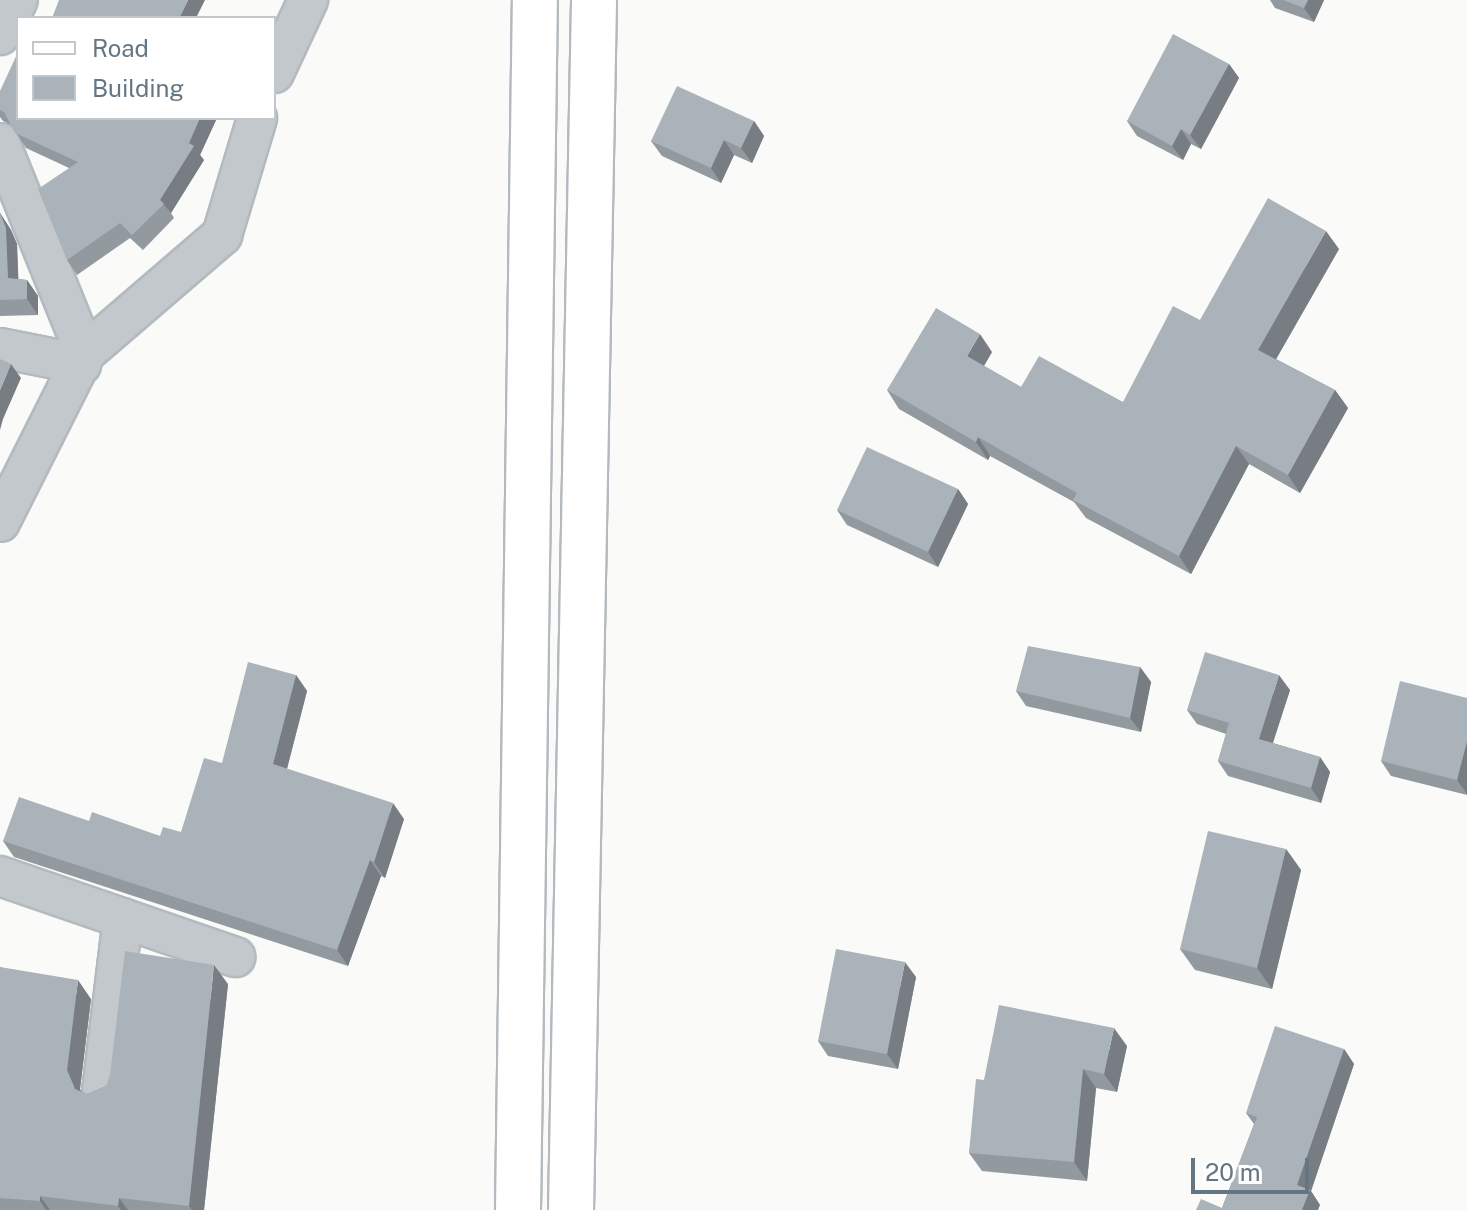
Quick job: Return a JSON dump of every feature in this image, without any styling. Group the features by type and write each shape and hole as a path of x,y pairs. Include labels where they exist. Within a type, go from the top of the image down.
{"main road":[{"path":"518,1210 535,0"},
{"path":"571,1210 594,0"}],"street":[{"path":"0,35 18,0"},
{"path":"276,69 308,0"},
{"path":"0,522 83,358 222,235 256,120"},
{"path":"0,143 83,358"},
{"path":"0,348 83,358"},
{"path":"0,876 235,957"},
{"path":"102,1091 123,918"}],"building":[{"path":"59,0 188,0 180,16 53,16"},
{"path":"1283,0 1308,0 1304,8"},
{"path":"1173,34 1229,64 1190,135 1181,129 1172,146 1127,121"},
{"path":"16,56 16,120 199,120 189,143 194,146 160,200 164,204 132,235 120,223 67,260 38,189 78,162 15,133 0,110 0,91"},
{"path":"677,86 754,121 741,148 724,140 711,168 651,141"},
{"path":"1268,198 1326,231 1258,350 1335,390 1288,475 1236,446 1179,556 1073,500 1077,493 978,437 976,442 887,390 936,308 980,334 967,356 1021,387 1039,356 1123,402 1173,306 1200,320"},
{"path":"0,213 6,228 8,278 27,280 27,299 0,300"},
{"path":"0,359 11,364 0,390"},
{"path":"867,447 958,489 928,552 837,510"},
{"path":"1028,646 1140,667 1130,718 1016,691"},
{"path":"1205,652 1279,675 1259,739 1320,757 1311,788 1218,761 1229,723 1187,710"},
{"path":"248,662 296,675 273,764 393,803 374,862 370,860 337,950 3,841 19,797 89,821 92,812 160,836 163,827 181,832 204,758 222,763"},
{"path":"1400,681 1467,698 1467,741 1457,780 1381,761"},
{"path":"1208,831 1286,849 1257,968 1180,949"},
{"path":"836,949 905,962 887,1054 818,1041"},
{"path":"125,951 214,965 189,1206 119,1198 118,1206 40,1196 40,1201 0,1198 0,967 78,980 67,1070 75,1089 87,1094 106,1086 110,1075"},
{"path":"999,1005 1114,1028 1104,1074 1083,1069 1074,1162 969,1153 976,1079 984,1080"},
{"path":"1275,1026 1344,1049 1297,1185 1310,1190 1302,1210 1196,1210 1201,1199 1222,1208 1257,1117 1246,1113"}]}
